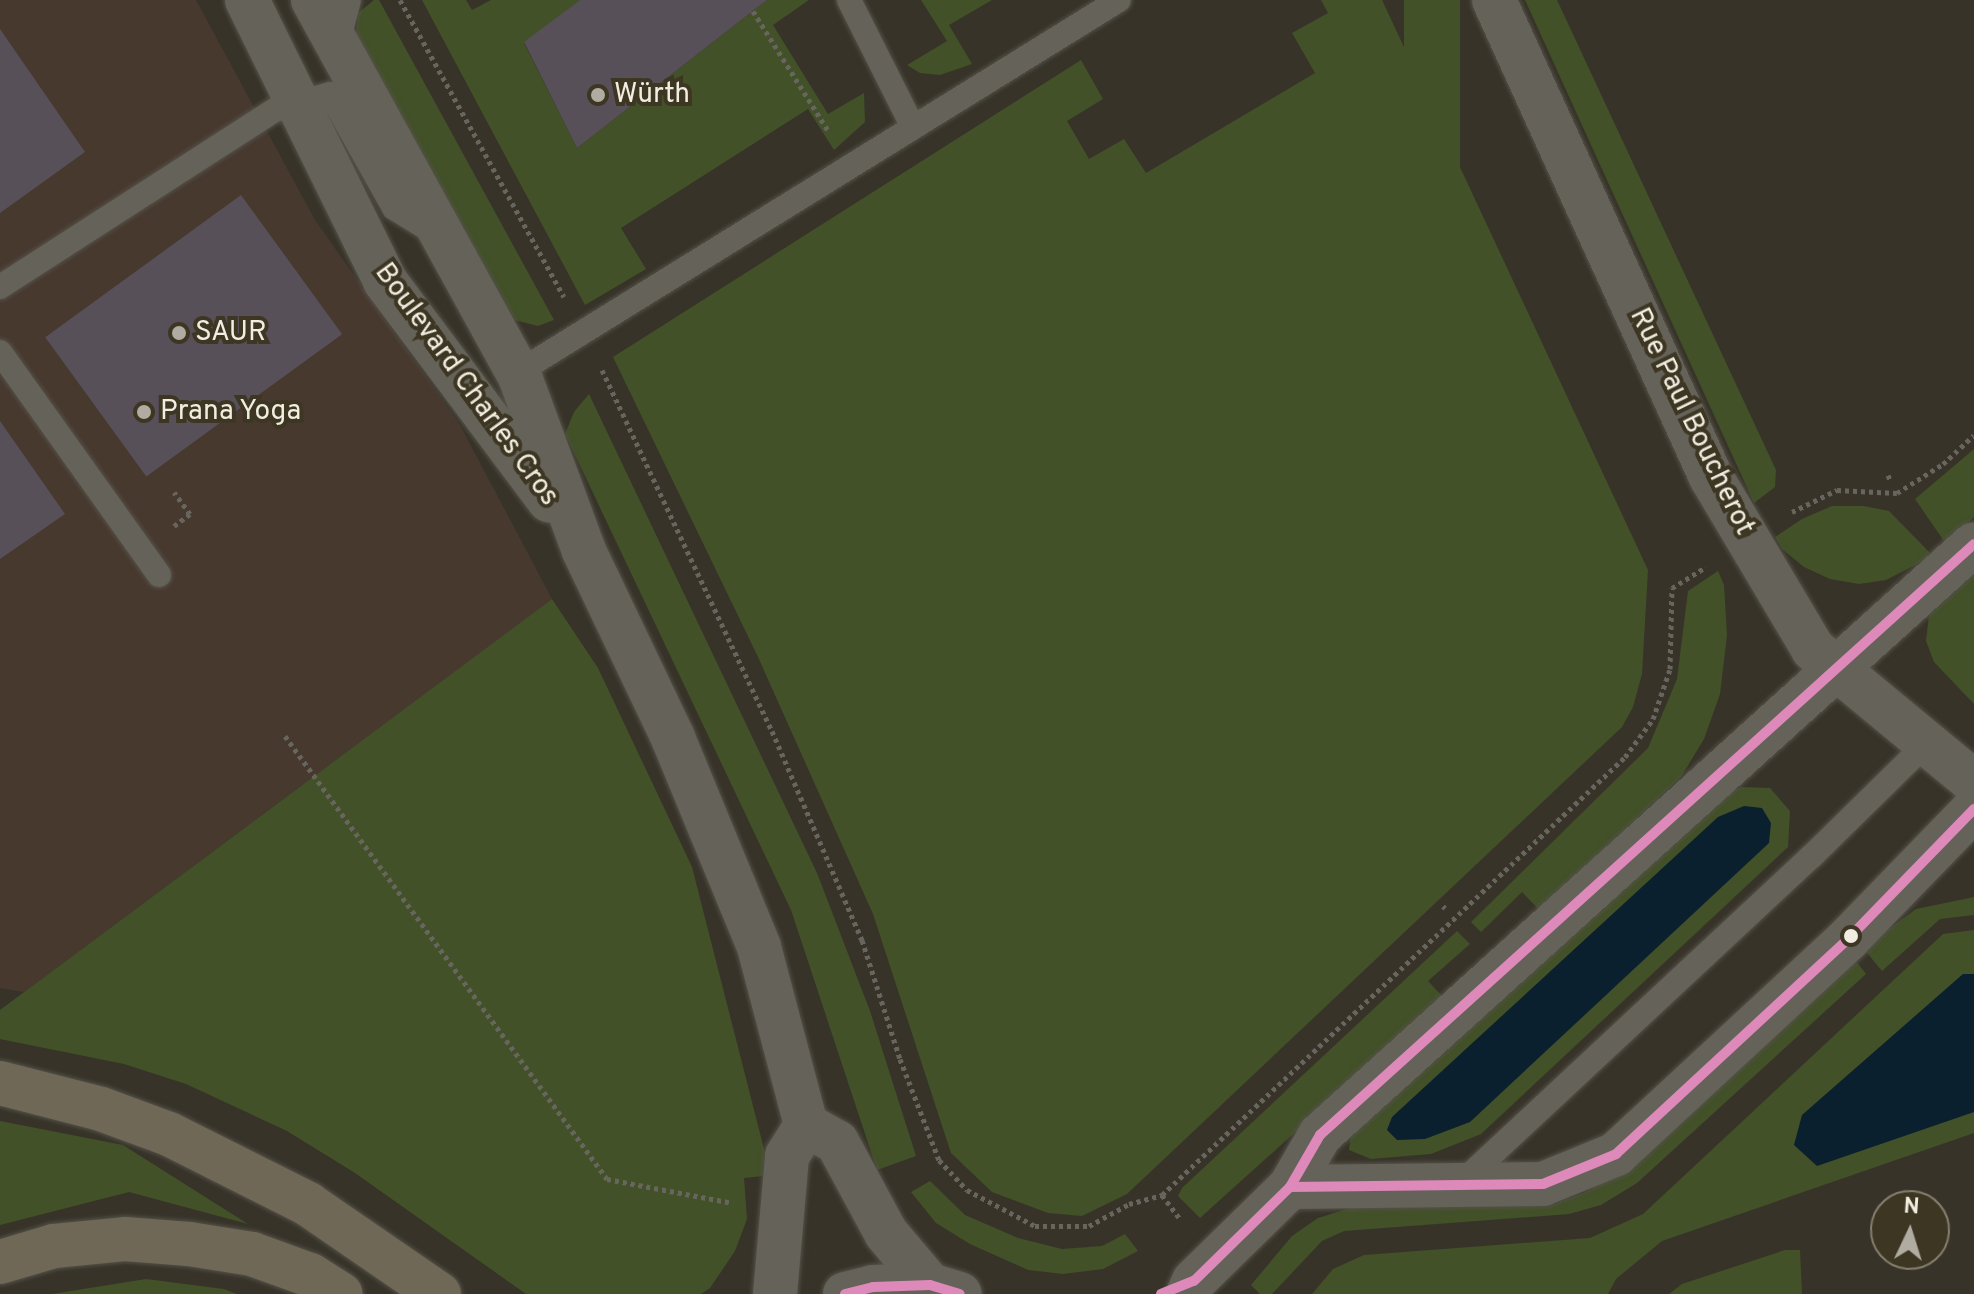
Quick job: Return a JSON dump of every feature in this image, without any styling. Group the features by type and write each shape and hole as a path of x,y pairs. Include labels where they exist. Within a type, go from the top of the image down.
{"highway":[{"path":"0,1083 101,1109 169,1134 308,1204 439,1294"},
{"path":"0,1262 68,1244 125,1239 189,1244 252,1254 310,1275 341,1294"}],"street":[{"name":"Boulevard Charles Cros","path":"247,0 295,104 385,281 519,457 584,551"},
{"name":"Boulevard Charles Cros","path":"313,0 520,377 584,551 673,738 759,947 806,1125"},
{"name":"Rue Paul Boucherot","path":"1494,0 1711,477 1813,649 1974,782"},
{"path":"1181,1290 1290,1187 1320,1135 1974,544"},
{"path":"1290,1187 1543,1184 1616,1154 1848,939 1974,809"},
{"path":"775,1294 787,1156 806,1125 837,1142 886,1233 945,1290"},
{"path":"845,1294 873,1287 945,1290"}],"lane":[{"path":"338,42 349,0"},
{"path":"849,0 913,127"},
{"path":"520,377 533,363 1119,0"},
{"path":"0,287 275,110 330,94 394,208 446,241"},
{"path":"0,352 159,575"},
{"path":"1457,1187 1812,856 1927,743"}],"path":[{"path":"400,0 565,299"},
{"path":"753,11 850,166"},
{"path":"608,382 772,731 862,940 900,1059 939,1160 967,1190 1035,1226 1089,1226 1129,1204 1162,1195 1625,757 1653,719 1670,669 1672,588 1803,505 1837,490 1897,493 1943,464 1974,435"},
{"path":"170,529 190,514 174,492"},
{"path":"285,736 607,1179 740,1205"},
{"path":"1162,1195 1188,1230"}],"shaded area":[{"path":"0,0 196,0 315,220 460,425 552,599 24,992 0,988"}],"green space":[{"path":"374,0 379,0 554,320 538,326 506,318 355,42 358,13"},
{"path":"422,0 466,0 472,10 491,0 580,0 524,43 577,148 767,0 809,0 773,25 828,114 864,93 865,122 834,150 808,109 621,228 646,269 585,305"},
{"path":"921,0 992,0 949,25 972,64 940,75 920,73 907,65 947,41"},
{"path":"1321,0 1382,0 1648,570 1642,674 1633,707 1622,727 1127,1194 1082,1216 1048,1213 992,1192 951,1153 873,914 758,657 613,357 1081,60 1103,99 1067,121 1089,159 1124,139 1146,173 1315,73 1292,33 1328,13"},
{"path":"1404,0 1460,0 1460,614 1404,614"},
{"path":"1525,0 1557,0 1776,470 1775,487 1754,503"},
{"path":"589,394 817,873 870,1011 916,1156 877,1170 791,910 565,434 574,412"},
{"path":"1974,449 1974,517 1946,544 1915,499"},
{"path":"1832,506 1864,506 1889,511 1933,556 1886,580 1859,584 1830,579 1804,567 1782,549 1775,537 1802,519"},
{"path":"1974,566 1974,704 1934,662 1926,641 1929,615 1946,592"},
{"path":"1718,571 1724,585 1727,635 1720,694 1704,739 1681,777 1539,910 1522,892 1481,932 1471,922 1648,748 1677,679 1688,591"},
{"path":"552,599 598,668 692,867 765,1153 763,1176 744,1178 747,1219 735,1251 710,1288 701,1294 526,1294 355,1173 287,1131 186,1084 124,1064 0,1039 0,1010"},
{"path":"1742,787 1770,788 1790,811 1788,847 1481,1134 1431,1154 1371,1159 1349,1150 1351,1132 1716,796"},
{"path":"1974,897 1974,915 1940,919 1882,971 1863,948 1916,909"},
{"path":"1974,930 1974,1133 1662,1241 1616,1279 1608,1294 1312,1294 1333,1269 1364,1255 1590,1238 1643,1214 1943,934"},
{"path":"1457,931 1470,944 1428,981 1444,998 1200,1218 1178,1196 1182,1188"},
{"path":"1853,957 1866,974 1637,1183 1601,1205 1569,1214 1344,1231 1322,1241 1272,1294 1260,1294 1251,1285 1292,1236 1318,1218 1350,1208 1551,1205 1586,1192 1627,1167"},
{"path":"0,1121 123,1145 248,1224 129,1192 0,1225"},
{"path":"930,1181 965,1215 1018,1238 1062,1249 1102,1246 1125,1234 1138,1251 1103,1269 1063,1274 1028,1270 970,1244 936,1223 911,1192"},
{"path":"1785,1250 1800,1250 1802,1294 1669,1294 1682,1284"},
{"path":"146,1279 224,1289 237,1294 52,1294"}],"water":[{"path":"1744,806 1762,808 1771,823 1769,843 1470,1122 1425,1139 1397,1140 1387,1130 1392,1117 1718,817"},
{"path":"1963,974 1974,974 1974,1112 1817,1166 1794,1145 1802,1115"}],"building":[{"name":"Würth","path":"580,0 767,0 577,148 524,42"},
{"path":"0,29 85,152 0,213"},
{"path":"241,195 342,334 146,476 45,337"},
{"path":"0,421 65,514 0,559"}],"transit line":[{"path":"1161,1294 1194,1281 1290,1187 1320,1135 1974,544"},
{"path":"1290,1187 1543,1184 1616,1154 1848,939 1974,809"},
{"path":"845,1294 873,1287 930,1285 960,1294"}],"place":[{"name":"Würth","path":"598,95"},
{"name":"SAUR","path":"179,333"},
{"name":"Prana Yoga","path":"144,412"}]}
